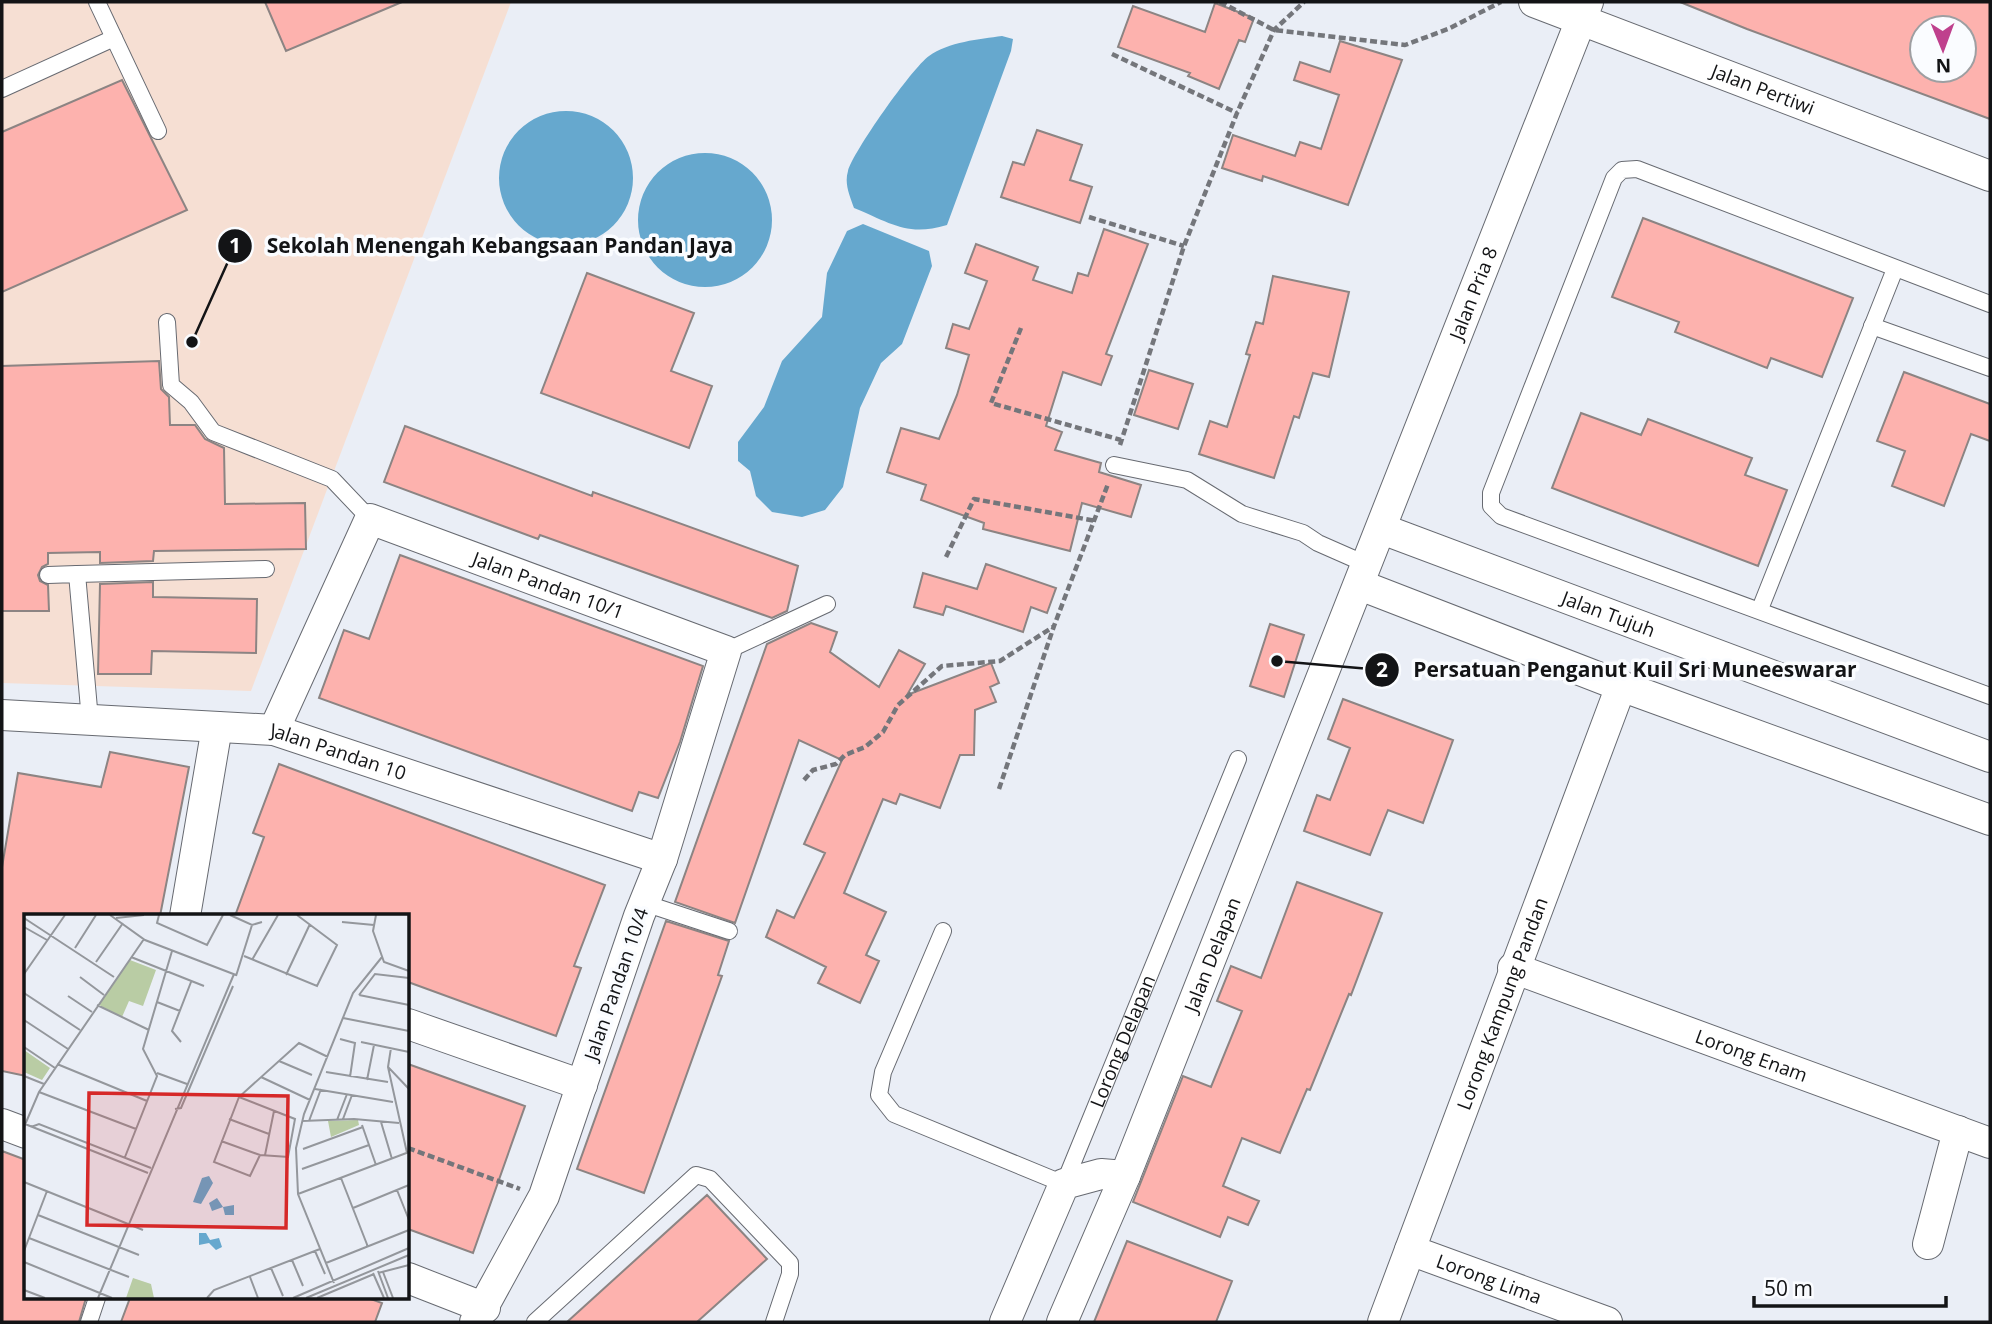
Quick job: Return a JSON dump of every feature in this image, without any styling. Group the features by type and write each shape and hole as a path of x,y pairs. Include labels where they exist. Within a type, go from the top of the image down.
{"street":[{"name":"Jalan Pertiwi","path":"1534,2 1585,11 1990,176"},
{"name":"Jalan Pria 8","path":"1364,575 1585,11"},
{"name":"Jalan Pandan 10/1","path":"370,519 726,651"},
{"path":"274,730 370,519"},
{"name":"Jalan Tujuh","path":"1382,528 1990,757"},
{"path":"1364,575 1621,686 1990,820"},
{"name":"Jalan Delapan","path":"1062,1322 1125,1176 1364,575"},
{"name":"Jalan Pandan 10/4","path":"480,1315 544,1196 644,903 662,859 726,651"},
{"name":"Lorong Kampung Pandan","path":"1382,1322 1621,686"},
{"name":"Jalan Pandan 10","path":"2,715 274,730 662,859"},
{"path":"185,914 218,727"},
{"name":"Lorong Enam","path":"1513,968 1990,1143"},
{"path":"410,1025 582,1085"},
{"path":"2,1124 24,1132"},
{"path":"1928,1244 1958,1131"},
{"path":"1064,1184 1101,1174 1125,1176"},
{"name":"Lorong Delapan","path":"1005,1322 1064,1184"},
{"name":"Lorong Lima","path":"1410,1250 1607,1322"},
{"path":"410,1279 480,1315"}],"lane":[{"path":"97,2 158,131"},
{"path":"2,89 114,38"},
{"path":"1990,304 1637,169 1622,170 1614,178 1491,493 1491,506 1501,516 1760,609 1990,696"},
{"path":"1760,609 1895,269"},
{"name":"Jalan Pandan 10/1","path":"167,322 171,385 191,402 213,432 332,479 370,519"},
{"path":"1872,326 1990,368"},
{"path":"1114,465 1186,480 1242,514 1303,533 1364,575"},
{"path":"48,575 266,569"},
{"path":"77,574 90,720"},
{"path":"726,651 827,604"},
{"name":"Lorong Delapan","path":"1064,1184 1238,758"},
{"path":"644,903 729,931"},
{"path":"943,931 883,1072 879,1095 894,1114 1064,1184"},
{"path":"536,1322 696,1175 710,1179 790,1263 790,1274 774,1322"},
{"path":"89,1322 96,1300"}],"path":[{"path":"1220,2 1274,30 1405,45 1448,29 1501,2"},
{"path":"999,789 1054,626 1096,521 1184,246 1237,113 1274,30 1304,2"},
{"path":"1112,54 1237,113"},
{"path":"1089,217 1184,246"},
{"path":"1021,328 991,402 1121,440"},
{"path":"946,557 974,499 1096,521"},
{"path":"804,780 813,770 836,764 845,755 865,747 883,732 898,705 926,683 939,667 1000,661 1036,635 1054,626"},
{"path":"410,1149 544,1196"}],"shaded area":[{"path":"2,2 511,2 251,691 2,683"}],"water":[{"path":"1002,36 1013,39 1011,51 947,225 921,230 899,227 854,208 847,181 852,161 910,76 929,56 945,47"},
{"path":"566,111 592,116 613,131 628,152 633,178 628,204 613,225 592,240 566,245 540,240 519,225 504,204 499,178 504,152 519,131 540,116"},
{"path":"705,153 731,158 752,173 767,194 772,220 767,246 752,267 731,282 705,287 679,282 658,267 643,246 638,220 643,194 658,173 679,158"},
{"path":"863,224 929,251 932,266 902,344 881,363 860,408 843,487 825,510 802,517 772,512 756,496 750,471 738,461 738,442 764,407 782,361 822,317 827,273 847,231"}],"building":[{"path":"265,2 402,2 286,51"},
{"path":"1680,2 1990,2 1990,119 1747,29"},
{"path":"1215,3 1254,18 1245,42 1239,40 1219,89 1188,76 1190,73 1118,47 1133,6 1205,32"},
{"path":"1340,41 1402,60 1348,205 1263,176 1262,181 1222,168 1233,135 1295,156 1300,142 1321,149 1339,95 1294,80 1300,62 1330,72"},
{"path":"122,80 187,210 2,292 2,132"},
{"path":"1037,130 1082,145 1070,180 1092,187 1080,223 1001,197 1013,162 1024,165"},
{"path":"1643,218 1853,298 1822,377 1771,358 1767,368 1675,332 1679,322 1612,297"},
{"path":"1104,229 1148,244 1106,354 1112,356 1101,385 1063,372 1046,426 1062,432 1055,450 1101,463 1099,472 1141,485 1131,517 1082,503 1070,551 983,529 984,523 921,500 926,485 887,472 901,428 939,439 957,395 969,355 946,348 953,324 969,329 987,281 965,273 976,244 1038,267 1033,280 1072,293 1078,273 1088,276"},
{"path":"587,273 694,313 671,371 712,386 689,448 541,393"},
{"path":"1273,276 1349,292 1329,377 1313,373 1299,418 1294,416 1274,478 1199,454 1210,421 1227,427 1250,355 1246,354 1256,322 1263,324"},
{"path":"159,361 161,389 169,397 170,425 195,425 205,439 224,448 225,504 305,503 306,549 154,551 153,561 100,563 100,552 48,553 48,564 42,567 38,575 40,581 48,585 49,611 2,611 2,366"},
{"path":"1149,370 1193,384 1178,429 1134,415"},
{"path":"1904,372 1990,404 1990,441 1971,434 1944,506 1892,486 1905,451 1877,441"},
{"path":"1581,413 1641,435 1648,419 1752,458 1745,475 1787,490 1758,566 1552,488"},
{"path":"405,426 592,496 593,492 798,566 787,611 772,618 540,535 538,539 384,482"},
{"path":"400,555 703,666 680,742 658,798 639,792 632,811 319,698 344,630 369,639"},
{"path":"986,564 1056,588 1047,613 1031,607 1023,632 946,606 943,615 914,607 923,573 977,589"},
{"path":"153,582 153,597 257,599 256,653 152,651 151,674 98,674 100,584"},
{"path":"811,623 837,632 830,652 879,687 899,650 925,664 907,695 991,663 999,683 990,687 996,702 975,710 974,755 960,755 940,808 900,794 896,804 883,799 844,893 886,912 866,955 879,961 860,1003 818,983 826,967 766,937 777,910 794,918 825,853 804,844 842,760 799,740 735,923 675,902 767,644"},
{"path":"1270,624 1304,635 1284,697 1250,686"},
{"path":"1343,699 1453,740 1423,823 1388,810 1370,855 1304,831 1317,795 1330,800 1350,748 1328,739"},
{"path":"110,752 189,767 160,914 24,914 24,1076 2,1071 2,867 18,773 101,787"},
{"path":"279,764 605,885 574,966 581,968 556,1036 410,983 410,914 236,914 264,837 253,833"},
{"path":"1297,882 1382,913 1351,995 1349,994 1310,1090 1307,1089 1280,1153 1242,1138 1223,1186 1259,1201 1248,1225 1228,1217 1220,1237 1133,1202 1183,1076 1211,1087 1242,1011 1217,1001 1231,966 1261,978"},
{"path":"666,921 729,941 718,975 722,976 644,1193 577,1169"},
{"path":"410,1065 525,1106 473,1253 410,1230"},
{"path":"2,1151 24,1159 24,1300 85,1300 79,1322 2,1322"},
{"path":"707,1195 767,1259 697,1322 567,1322"},
{"path":"1127,1241 1232,1281 1216,1322 1094,1322"},
{"path":"129,1300 374,1300 382,1303 375,1322 121,1322"}],"place":[{"name":"Sekolah Menengah Kebangsaan Pandan Jaya","path":"192,342"},
{"name":"Persatuan Penganut Kuil Sri Muneeswarar","path":"1277,661"}]}
